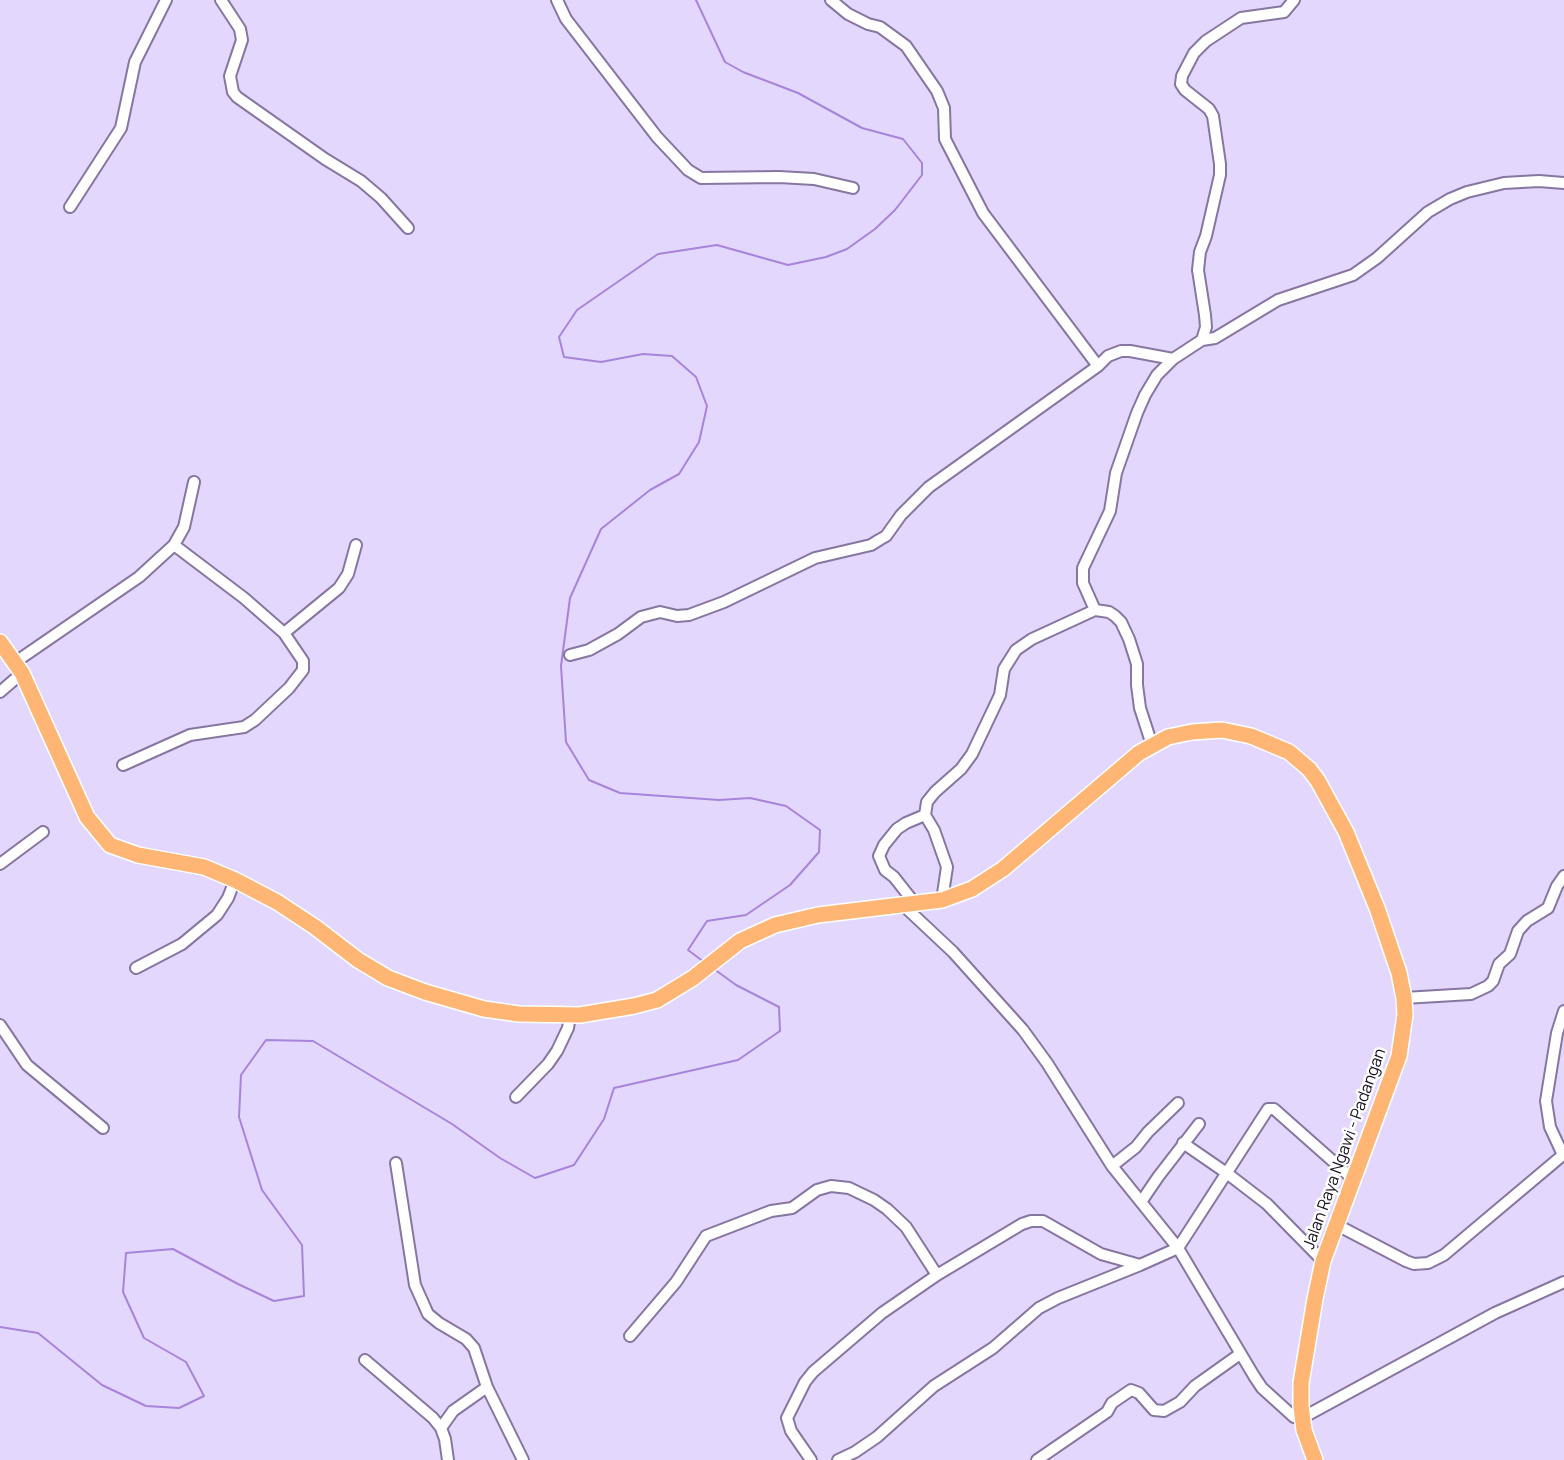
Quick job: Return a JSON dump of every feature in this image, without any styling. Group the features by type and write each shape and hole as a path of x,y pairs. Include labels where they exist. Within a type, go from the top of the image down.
{"highway":[{"name":"Jalan Raya Ngawi - Padangan","path":"0,642 18,668 87,817 110,845 138,855 204,867 235,880 277,902 358,960 388,978 425,992 484,1009 519,1014 580,1015 657,1000 693,978 726,951 753,933 783,922 942,900 972,890 992,878 1113,774 1152,745 1168,737 1192,732 1222,730 1266,741 1289,752 1309,769 1326,793 1346,832 1377,908 1399,974 1404,998 1405,1027 1399,1056 1323,1261 1301,1383 1302,1419 1307,1441 1315,1460"}],"street":[{"path":"70,207 121,128 138,53 166,0"},
{"path":"221,0 240,29 242,40 230,76 233,92 237,97 370,188 408,228"},
{"path":"557,0 566,19 657,137 688,170 701,178 814,179 853,188"},
{"path":"831,0 848,14 880,27 906,46 937,91 944,108 945,139 983,213 1098,366"},
{"path":"1202,340 1206,327 1198,270 1200,252 1220,175 1220,165 1213,116 1209,109 1185,90 1181,84 1182,75 1194,53 1206,41 1241,18 1284,12 1294,0"},
{"path":"1095,610 1083,583 1083,568 1107,521 1122,454 1137,413 1157,375 1173,359 1202,340 1215,338 1225,333 1278,300 1353,275 1377,258 1428,212 1450,199 1467,192 1504,183 1539,181 1564,183"},
{"path":"570,655 588,650 618,634 641,617 660,612 677,616 689,615 724,602 815,558 879,540 891,530 901,514 929,488 1098,366 1108,356 1121,351 1130,351 1173,359"},
{"path":"0,692 18,668 139,577 174,545 184,527 194,482"},
{"path":"123,765 190,735 244,727 255,720 289,688 303,670 303,661 284,633 244,598 174,545"},
{"path":"284,633 339,588 348,574 356,545"},
{"path":"942,900 947,867 934,830 925,815 925,806 930,797 961,770 972,754 998,700 1002,673 1013,654 1026,643 1095,610 1109,612 1115,616 1121,622 1129,639 1137,664 1140,708 1152,745"},
{"path":"925,815 897,829 884,845 879,856 885,870 894,877 910,905 1023,1030 1047,1063 1112,1167 1178,1248 1262,1388 1289,1414 1302,1419 1495,1313 1564,1282"},
{"path":"0,864 43,832"},
{"path":"1404,998 1471,994 1488,986 1493,981 1499,964 1510,954 1518,931 1527,921 1548,908 1563,879"},
{"path":"136,968 182,944 218,915 235,880"},
{"path":"1337,1225 1406,1261 1414,1264 1428,1263 1444,1255 1563,1155 1550,1126 1546,1101 1559,1026 1564,1011"},
{"path":"516,1097 548,1064 557,1051 568,1028 570,1015"},
{"path":"0,1025 27,1065 103,1128"},
{"path":"1112,1167 1136,1147 1178,1103"},
{"path":"838,1460 877,1437 933,1386 993,1348 1039,1308 1178,1248 1268,1109 1271,1108 1353,1179"},
{"path":"1142,1202 1198,1124"},
{"path":"1183,1143 1228,1173 1280,1215 1323,1261"},
{"path":"396,1163 415,1285 428,1314 470,1342 487,1387 523,1460"},
{"path":"630,1336 676,1282 706,1236 771,1211 792,1208 810,1194 831,1186 849,1188 887,1209 906,1227 937,1275"},
{"path":"811,1460 791,1431 787,1418 808,1377 882,1313 937,1275 1022,1224 1037,1220 1049,1224 1101,1254 1140,1265"},
{"path":"1036,1460 1107,1412 1112,1403 1131,1390 1139,1393 1154,1410 1164,1411 1180,1402 1196,1386 1240,1354"},
{"path":"365,1360 422,1406 441,1428 446,1439 448,1460"},
{"path":"441,1428 453,1411 487,1387"}],"waterway":[{"path":"696,0 725,62 743,72 798,93 862,128 903,139 922,163 922,175 895,210 875,229 847,249 826,257 788,265 717,245 658,254 577,310 559,337 564,357 601,362 643,354 672,356 696,377 707,406 699,442 679,474 650,490 601,529 570,598 561,666 566,742 589,780 620,793 719,800 750,798 786,806 820,830 819,852 790,885 746,915 707,921 688,950 704,962"},
{"path":"0,1327 38,1333 102,1385 146,1406 179,1408 204,1396 186,1362 144,1338 123,1292 126,1253 173,1249 274,1301 304,1296 302,1245 262,1190 239,1117 241,1075 266,1040 313,1041 452,1124 500,1158 535,1178 574,1165 604,1119 614,1088 738,1060 780,1031 779,1007 736,985 714,969"}]}
